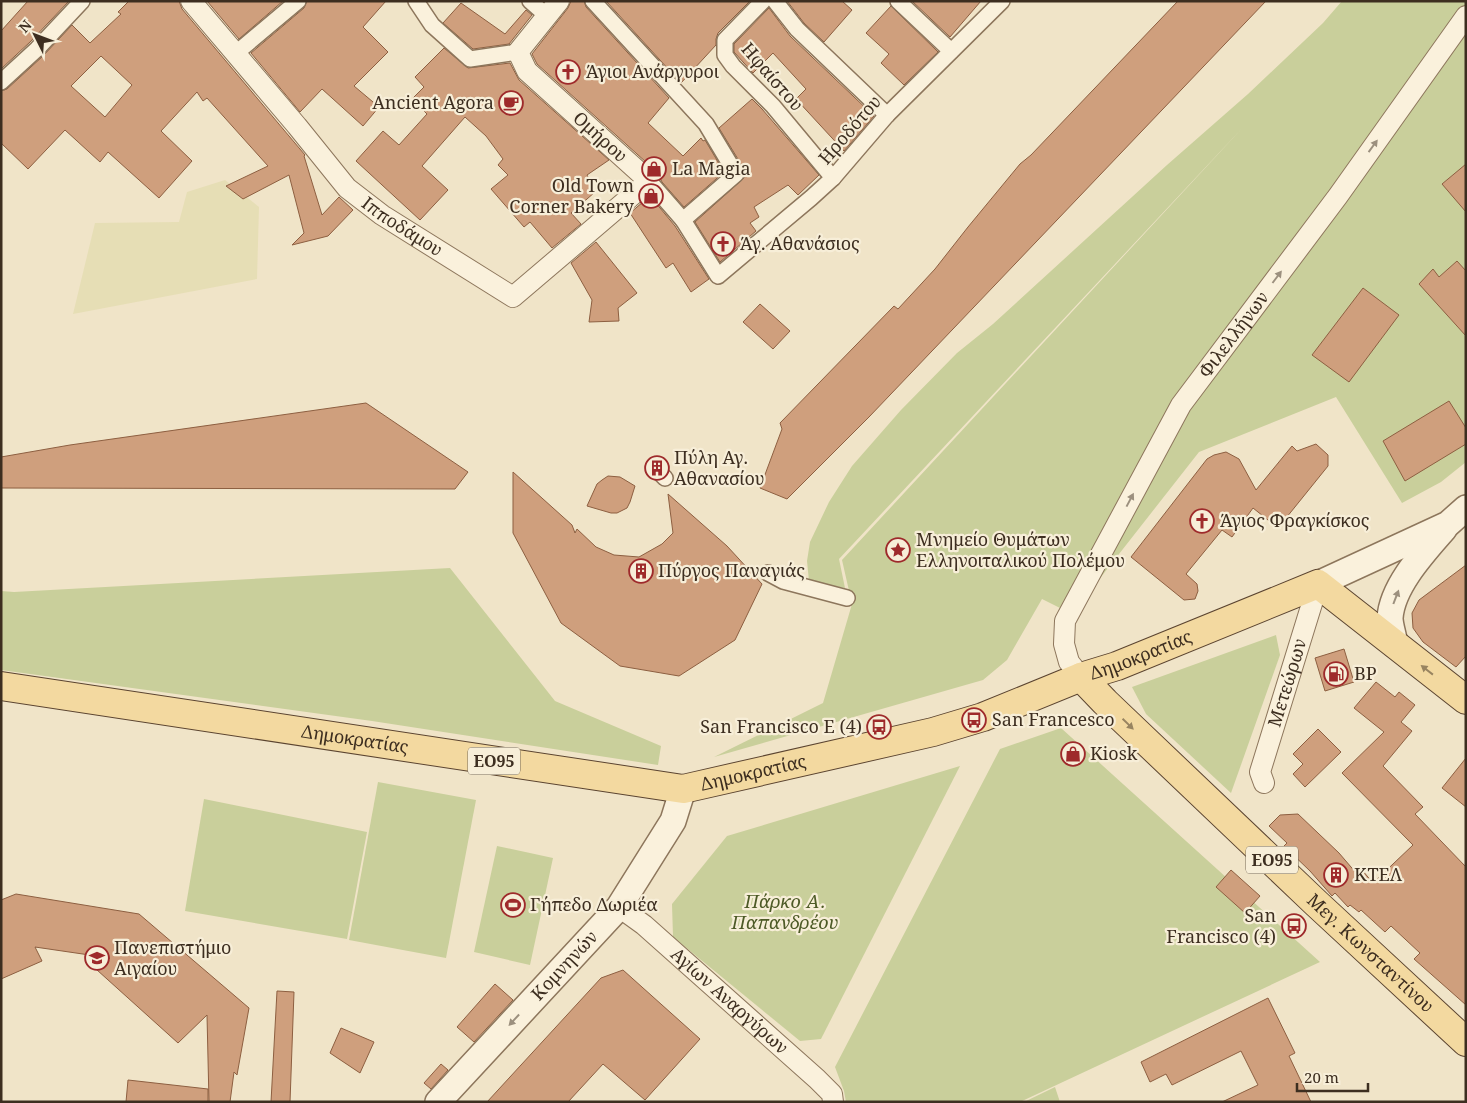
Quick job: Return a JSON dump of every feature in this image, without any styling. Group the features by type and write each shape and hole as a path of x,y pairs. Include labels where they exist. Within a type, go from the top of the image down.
{"main road":[{"path":"1318,584 1466,700"},
{"name":"Δημοκρατίας","path":"1,686 683,789 934,732 983,717 1081,677 1117,666 1318,584"},
{"name":"Μεγ. Κωνσταντίνου","path":"1081,677 1309,896 1465,1041"}],"street":[{"path":"1,82 37,49 82,1"},
{"name":"Ιπποδάμου","path":"191,1 298,126 347,188 382,215 513,297 649,181"},
{"path":"235,54 298,1"},
{"path":"416,1 432,25 470,60 518,52 553,9 530,1"},
{"path":"593,1 706,124 736,174 683,220"},
{"name":"Ηφαίστου","path":"763,1 725,40 725,55 733,66 773,106 834,178"},
{"path":"775,1 797,28 887,115"},
{"path":"898,1 952,51"},
{"name":"Ηροδότου","path":"718,276 834,178 887,115 1002,1"},
{"name":"Φιλελλήνων","path":"1081,677 1069,662 1066,653 1064,644 1065,621 1181,405 1338,196 1466,16"},
{"name":"Ομήρου","path":"518,52 527,71 649,181 683,220 718,276"},
{"path":"1395,644 1390,618 1394,602 1402,584 1413,566 1457,516"},
{"name":"Δημοκρατίας","path":"1318,584 1457,516"},
{"path":"768,574 783,582 847,598"},
{"name":"Μετεώρων","path":"1264,783 1260,772 1318,584"},
{"name":"Κομνηνών","path":"438,1102 618,907 673,821 683,789"},
{"name":"Αγίων Αναργύρων","path":"618,907 644,925 817,1079 832,1094 833,1102"}],"shaded area":[{"path":"225,180 259,207 257,279 73,314 95,223 179,222 187,192"}],"green space":[{"path":"1342,1 1466,1 1466,462 1441,482 1402,503 1336,397 1199,452 1072,614 1042,599 1007,660 983,680 714,757 823,703 852,604 842,560 1246,124 839,559 845,588 809,581 807,561 810,542 829,502 852,466 901,410 957,353 993,324 1167,165 1248,94 1323,23"},
{"path":"450,568 555,701 661,746 658,765 372,721 1,670 1,591 14,592"},
{"path":"1276,635 1280,655 1231,793 1146,714 1132,687"},
{"path":"1061,728 1320,962 1020,1102 846,1102 835,1067 1000,749"},
{"name":"Πάρκο Α. Παπανδρέου","path":"960,766 821,1039 800,1041 673,937 672,904 727,836"},
{"path":"378,782 476,800 446,958 349,940"},
{"path":"204,799 367,832 347,939 185,911"},
{"name":"Γήπεδο Δωριέα","path":"497,846 553,858 530,965 474,952"},
{"path":"1055,1087 1060,1102 1024,1102"}],"building":[{"path":"28,1 69,1 1,69 1,31"},
{"path":"129,1 179,1 182,9 305,155 322,215 339,197 353,210 328,236 292,245 304,233 289,175 243,199 226,186 268,166 207,98 203,101 197,92 161,131 192,161 159,198 108,152 100,162 65,130 28,169 1,143 1,91 7,89 43,56 72,25 90,43 121,14 118,12","holes":["101,56 132,85 105,117 71,86"]},
{"path":"207,1 283,1 239,39"},
{"path":"307,1 386,1 363,27 388,52 354,86 379,107 363,126 322,89 300,112 251,53 304,8"},
{"path":"571,1 584,1 586,7 669,98 648,123 683,156 701,138 703,141 705,140 724,172 684,207 662,182 657,172 537,64 532,54 568,8"},
{"path":"606,1 750,1 718,33 716,45 681,83"},
{"path":"787,1 842,1 852,10 824,42 804,23"},
{"path":"912,1 981,1 950,37"},
{"path":"1178,1 1266,1 869,417 787,499 760,488 782,429 780,423 894,306 898,309 935,269 1020,164 1031,155"},
{"path":"461,3 505,34 526,10 532,15 509,44 473,49 443,23"},
{"path":"891,6 938,52 904,85 881,63 889,54 866,33"},
{"path":"769,8 790,36 874,116 844,151 796,99 806,89 773,53 753,73 734,52 734,44"},
{"path":"444,48 468,68 510,63 519,80 609,160 587,175 595,192 571,213 581,224 552,248 530,222 524,227 491,189 508,175 498,165 503,159 486,136 465,117 422,166 448,190 420,220 356,161 383,131 399,145 427,114 412,99 424,87 415,77"},
{"path":"752,99 819,175 798,195 788,185 754,207 759,217 750,223 756,231 720,262 695,222 744,178 744,169 719,128"},
{"path":"1466,164 1466,212 1442,184"},
{"path":"650,196 675,226 709,279 691,292 673,263 666,268 630,213"},
{"path":"596,242 637,293 618,308 619,321 589,322 592,300 571,263"},
{"path":"1457,261 1466,271 1466,336 1419,284 1433,269 1439,277"},
{"path":"1363,288 1399,315 1349,382 1312,355"},
{"path":"760,304 790,331 773,349 743,322"},
{"path":"1449,401 1466,428 1466,444 1405,481 1383,441"},
{"path":"366,403 468,472 455,489 1,488 1,457 70,445"},
{"name":"Άγιος Φραγκίσκος","path":"1316,444 1328,455 1328,466 1278,528 1253,508 1232,537 1222,530 1186,574 1197,584 1198,591 1195,599 1184,600 1131,557 1207,459 1226,452 1239,459 1256,490 1292,446 1297,451"},
{"name":"Πύργος Παναγιάς","path":"513,472 572,525 575,533 577,529 596,547 614,555 639,557 662,544 673,533 668,494 727,546 762,584 735,640 679,676 620,666 561,623 513,533"},
{"path":"608,476 620,477 635,486 627,508 617,513 587,506 597,484"},
{"path":"1466,565 1466,656 1456,667 1423,642 1413,628 1412,613 1419,600"},
{"path":"1344,649 1354,682 1325,691 1315,658"},
{"path":"1376,682 1395,697 1399,692 1415,705 1401,722 1412,731 1383,766 1423,807 1415,814 1466,867 1466,1005 1414,959 1420,953 1391,926 1385,932 1361,910 1359,912 1350,905 1348,907 1335,893 1332,896 1284,846 1287,843 1269,826 1280,815 1298,814 1339,853 1357,874 1362,870 1373,883 1413,845 1342,773 1384,732 1354,708"},
{"path":"1318,729 1341,752 1305,787 1293,774 1303,764 1293,754"},
{"path":"1466,758 1466,807 1442,788"},
{"path":"1231,870 1260,896 1245,913 1216,887"},
{"path":"16,894 139,914 249,1008 237,1075 234,1072 230,1102 209,1102 207,1015 178,1043 97,970 110,958 35,947 42,961 1,979 1,900"},
{"path":"623,970 700,1039 645,1100 603,1064 568,1102 487,1102 601,978"},
{"path":"495,984 513,1000 474,1042 457,1027"},
{"path":"277,991 294,992 290,1102 271,1102"},
{"path":"1268,998 1295,1053 1289,1056 1311,1102 1222,1102 1258,1085 1241,1051 1172,1085 1166,1074 1150,1082 1141,1062"},
{"path":"341,1028 374,1042 360,1073 330,1053"},
{"path":"441,1064 448,1070 431,1089 424,1083"},
{"path":"128,1080 208,1089 208,1102 126,1102"}],"place":[{"name":"Άγιοι Ανάργυροι","path":"568,72"},
{"name":"Ancient Agora","path":"511,103"},
{"name":"La Magia","path":"654,169"},
{"name":"Old Town Corner Bakery","path":"651,196"},
{"name":"Άγ. Αθανάσιος","path":"723,244"},
{"name":"Πύλη Αγ. Αθανασίου","path":"657,468"},
{"name":"Άγιος Φραγκίσκος","path":"1202,521"},
{"name":"Μνημείο Θυμάτων Ελληνοιταλικού Πολέμου","path":"898,550"},
{"name":"Πύργος Παναγιάς","path":"641,571"},
{"name":"BP","path":"1336,674"},
{"name":"San Francesco","path":"974,720"},
{"name":"San Francisco E (4)","path":"879,727"},
{"name":"Kiosk","path":"1073,754"},
{"name":"ΚΤΕΛ","path":"1336,875"},
{"name":"Γήπεδο Δωριέα","path":"513,905"},
{"name":"San Francisco (4)","path":"1294,926"},
{"name":"Πανεπιστήμιο Αιγαίου","path":"97,958"}]}
